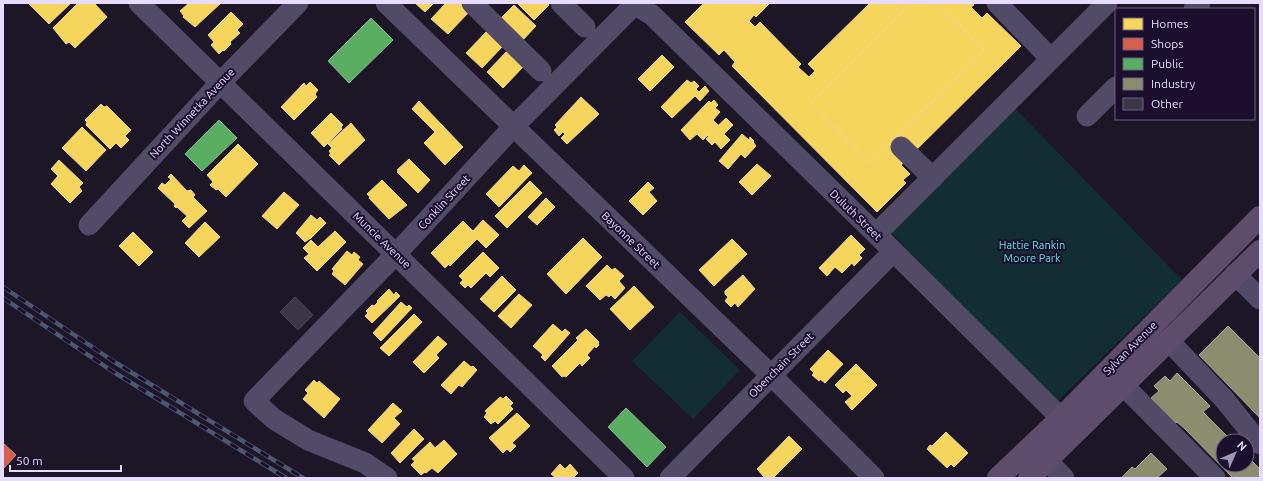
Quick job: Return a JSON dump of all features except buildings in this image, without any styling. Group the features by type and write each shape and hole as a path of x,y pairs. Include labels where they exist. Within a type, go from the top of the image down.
{"main road":[{"name":"Sylvan Avenue","path":"998,478 1040,453 1068,425 1259,219"},
{"name":"Sylvan Avenue","path":"1068,425 1123,385 1260,251"},
{"name":"Sylvan Avenue","path":"1029,478 1040,453"}],"street":[{"name":"Muncie Avenue","path":"138,3 624,478"},
{"name":"North Winnetka Avenue","path":"88,226 220,82 298,3"},
{"name":"Bayonne Street","path":"386,3 771,375 874,478"},
{"path":"472,3 541,71"},
{"path":"561,3 585,27"},
{"path":"997,3 1051,59"},
{"path":"876,234 1107,3"},
{"name":"Conklin Street","path":"387,478 365,463 308,440 274,419 254,401 396,254 513,127 634,4"},
{"name":"Duluth Street","path":"634,4 658,9 893,252 1068,425"},
{"path":"1088,116 1115,88"},
{"path":"901,147 933,178"},
{"name":"Obenchain Street","path":"670,478 893,252"},
{"path":"1235,274 1260,299"},
{"path":"1168,340 1224,399 1260,444"},
{"path":"1123,385 1215,478"},
{"path":"1040,453 1064,478"}],"green space":[{"name":"Hattie Rankin Moore Park","path":"1008,101 1182,280 1056,403 882,223"},
{"path":"680,312 740,370 693,419 632,361"}],"railway":[{"path":"3,287 116,363 303,478"},
{"path":"3,298 112,371 286,478"}]}
